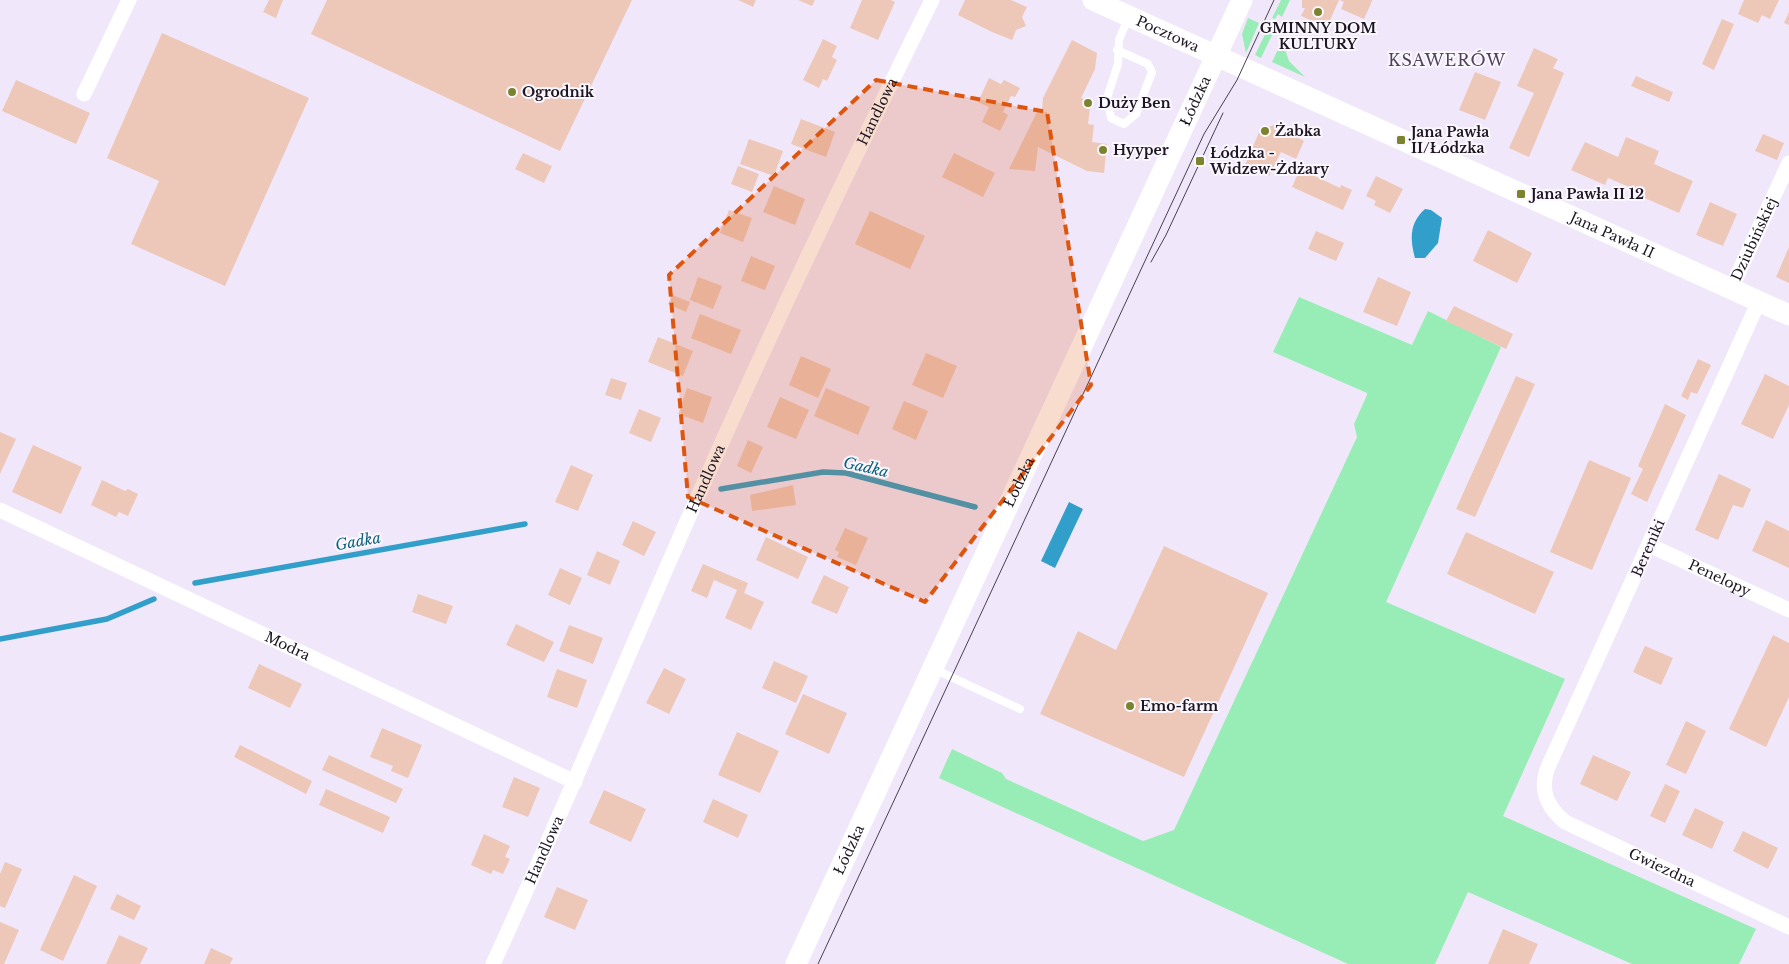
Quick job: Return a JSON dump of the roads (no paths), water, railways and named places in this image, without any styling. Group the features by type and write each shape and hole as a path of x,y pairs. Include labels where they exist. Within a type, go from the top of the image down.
{"main road":[{"name":"Pocztowa","path":"1093,0 1122,9 1216,56"},
{"name":"Łódzka","path":"796,964 1242,0"},
{"name":"Jana Pawła II","path":"1216,56 1789,315"}],"street":[{"path":"84,94 129,0"},
{"name":"Handlowa","path":"493,964 575,782 712,465 834,201 932,0"},
{"name":"Dziubińskiej","path":"1731,289 1789,162"},
{"name":"Bereniki","path":"1545,797 1543,785 1548,767 1759,301"},
{"name":"Modra","path":"0,510 575,782"},
{"name":"Penelopy","path":"1649,545 1789,610"},
{"name":"Gwiezdna","path":"1545,797 1556,814 1565,822 1789,927"}],"lane":[{"path":"1117,50 1148,64 1152,72 1136,114 1124,124 1111,118 1107,98 1118,64 1117,50 1122,9"},
{"path":"933,668 1020,709"}],"water":[{"path":"1425,209 1431,210 1442,218 1438,243 1425,258 1415,258 1412,245 1413,226"},
{"path":"1069,502 1083,509 1055,568 1041,561"}],"waterway":[{"name":"Gadka","path":"721,489 823,472 846,473 975,507"},
{"name":"Gadka","path":"195,583 525,524"},
{"name":"Gadka","path":"0,639 107,619 154,599"}],"tram line":[{"path":"818,964 1204,134 1237,80 1274,0"},
{"path":"1151,262 1166,235 1223,113"}],"place":[{"name":"GMINNY DOM KULTURY","path":"1318,12"},
{"name":"Ogrodnik","path":"512,92"},
{"name":"Duży Ben","path":"1088,103"},
{"name":"Żabka","path":"1265,131"},
{"name":"Jana Pawła II/Łódzka","path":"1401,140"},
{"name":"Hyyper","path":"1103,150"},
{"name":"Łódzka - Widzew-Żdżary","path":"1200,161"},
{"name":"Jana Pawła II 12","path":"1521,194"},
{"name":"Emo-farm","path":"1130,706"}],"district":[{"name":"KSAWERÓW","path":"1447,60"}]}
